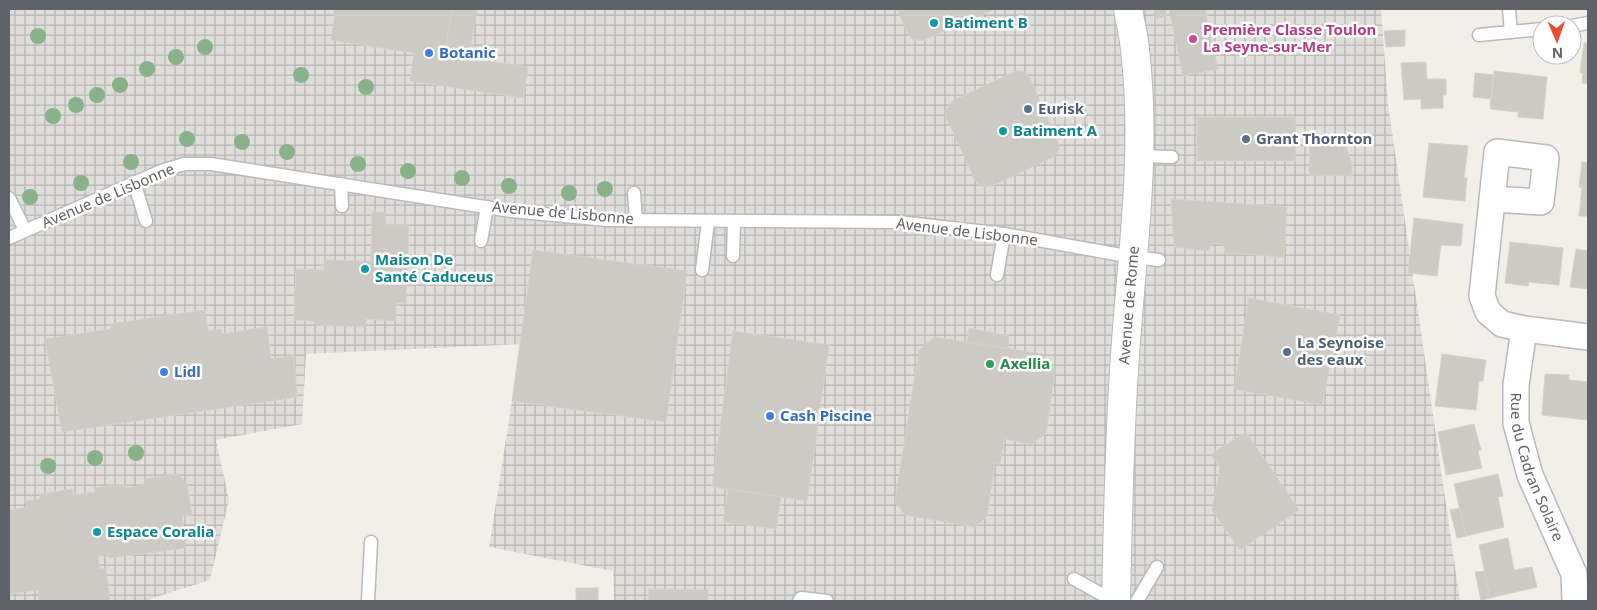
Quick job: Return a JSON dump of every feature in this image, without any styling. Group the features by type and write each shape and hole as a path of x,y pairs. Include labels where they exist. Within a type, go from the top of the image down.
{"street":[{"name":"Avenue de Rome","path":"1115,601 1124,357 1139,156 1139,107 1135,49 1128,9"},
{"path":"1492,198 1482,296 1488,312 1502,324 1524,329 1588,337"},
{"name":"Rue du Cadran Solaire","path":"1524,329 1516,385 1516,423 1530,475 1574,574 1575,601"}],"lane":[{"path":"1509,9 1511,32"},
{"path":"1479,36 1532,30"},
{"path":"1139,156 1172,157"},
{"name":"Avenue de Lisbonne","path":"9,238 161,171 184,164 210,164 487,207 597,219 708,222 899,222 1004,234 1132,257 1159,260"},
{"path":"134,182 146,221"},
{"path":"341,184 342,206"},
{"path":"634,193 636,220"},
{"path":"9,198 25,230"},
{"path":"482,241 487,207"},
{"path":"702,270 708,222"},
{"path":"733,256 734,222"},
{"path":"997,275 1004,234"},
{"path":"368,601 371,542"},
{"path":"1137,601 1157,567"},
{"path":"1074,578 1115,601"},
{"path":"800,601 801,598 826,601"}],"shaded area":[{"path":"9,9 1381,9 1388,104 1460,601 614,601 613,571 489,547 521,344 306,354 302,424 216,440 229,500 210,580 150,599 149,601 9,601"}],"building":[{"name":"Botanic","path":"336,9 452,9 445,54 528,67 523,98 410,81 414,53 331,40"},
{"path":"452,9 477,9 469,58 445,54"},
{"name":"Batiment B","path":"897,9 993,9 924,40 918,40 912,39 908,34"},
{"name":"Première Classe Toulon La Seyne-sur-Mer","path":"1154,9 1164,9 1166,16 1156,19"},
{"name":"Première Classe Toulon La Seyne-sur-Mer","path":"1169,9 1205,9 1218,69 1183,76"},
{"path":"1405,30 1405,46 1386,47 1384,31"},
{"path":"1584,43 1588,43 1588,84 1582,83 1583,73 1580,72"},
{"path":"1426,62 1427,79 1446,79 1446,95 1443,95 1443,108 1421,109 1421,99 1404,100 1401,63"},
{"name":"Batiment A","path":"1016,71 1022,71 1029,76 1059,144 1059,150 1053,157 992,186 984,187 977,183 974,178 945,115 947,108 954,100"},
{"path":"1494,71 1547,77 1543,119 1518,117 1518,112 1490,109"},
{"path":"1475,73 1493,75 1491,99 1473,97"},
{"name":"Grant Thornton","path":"1197,117 1295,117 1295,161 1197,161"},
{"name":"Grant Thornton","path":"1310,136 1343,137 1352,164 1352,176 1309,175"},
{"path":"1429,143 1468,146 1464,178 1467,178 1465,201 1423,197"},
{"path":"1582,162 1588,163 1588,216 1579,216 1582,188 1579,187"},
{"path":"1171,199 1287,207 1284,257 1225,253 1224,247 1219,243 1212,244 1208,251 1174,247"},
{"name":"Maison De Santé Caduceus","path":"372,212 385,212 385,224 409,224 406,303 396,303 396,321 366,319 366,327 315,325 315,321 294,320 296,269 324,270 324,260 371,261"},
{"path":"1414,218 1463,224 1461,246 1441,245 1437,276 1408,273"},
{"path":"1510,242 1563,248 1559,285 1529,282 1528,286 1505,283"},
{"path":"1576,249 1588,251 1588,289 1570,287"},
{"path":"533,250 687,271 666,422 512,401"},
{"name":"La Seynoise des eaux","path":"1249,298 1340,315 1322,405 1234,389"},
{"path":"205,310 208,331 221,329 222,334 267,327 271,359 294,355 297,397 62,432 45,339 111,329 110,324"},
{"path":"969,328 1009,336 1008,348 967,343"},
{"name":"Cash Piscine","path":"733,331 829,345 807,501 712,487"},
{"path":"935,337 1043,354 1055,371 1046,434 1031,444 1005,439 1000,464 995,463 987,516 975,527 905,515 895,501 919,350"},
{"path":"1442,354 1486,360 1483,381 1479,381 1476,410 1435,406"},
{"path":"1545,374 1569,375 1569,380 1588,382 1588,420 1542,415"},
{"path":"1474,424 1481,450 1478,451 1482,468 1446,475 1438,432"},
{"path":"1246,432 1299,510 1240,550 1212,510 1220,468 1211,454"},
{"name":"Espace Coralia","path":"177,474 187,483 192,515 182,516 186,548 109,558 108,554 98,556 100,569 106,568 110,601 39,601 38,590 9,594 9,510 27,508 25,501 40,499 40,494 72,489 73,495 95,492 94,488 125,484 125,488 146,485 145,479"},
{"path":"1498,474 1503,496 1498,497 1504,527 1466,536 1454,484"},
{"path":"728,489 781,497 776,529 723,522"},
{"path":"1460,508 1466,536 1457,538 1450,510"},
{"path":"1508,538 1514,570 1532,567 1537,587 1490,598 1479,545"},
{"path":"1484,571 1490,598 1481,600 1475,572"},
{"path":"576,588 598,588 598,601 576,601"},
{"path":"649,589 708,590 708,601 648,601"}],"place":[{"name":"Batiment B","path":"934,23"},
{"name":"Première Classe Toulon La Seyne-sur-Mer","path":"1193,39"},
{"name":"Botanic","path":"429,53"},
{"name":"Eurisk","path":"1028,109"},
{"name":"Batiment A","path":"1003,131"},
{"name":"Grant Thornton","path":"1246,139"},
{"name":"Maison De Santé Caduceus","path":"365,269"},
{"name":"La Seynoise des eaux","path":"1287,352"},
{"name":"Axellia","path":"990,364"},
{"name":"Lidl","path":"164,372"},
{"name":"Cash Piscine","path":"770,416"},
{"name":"Espace Coralia","path":"97,532"}]}
